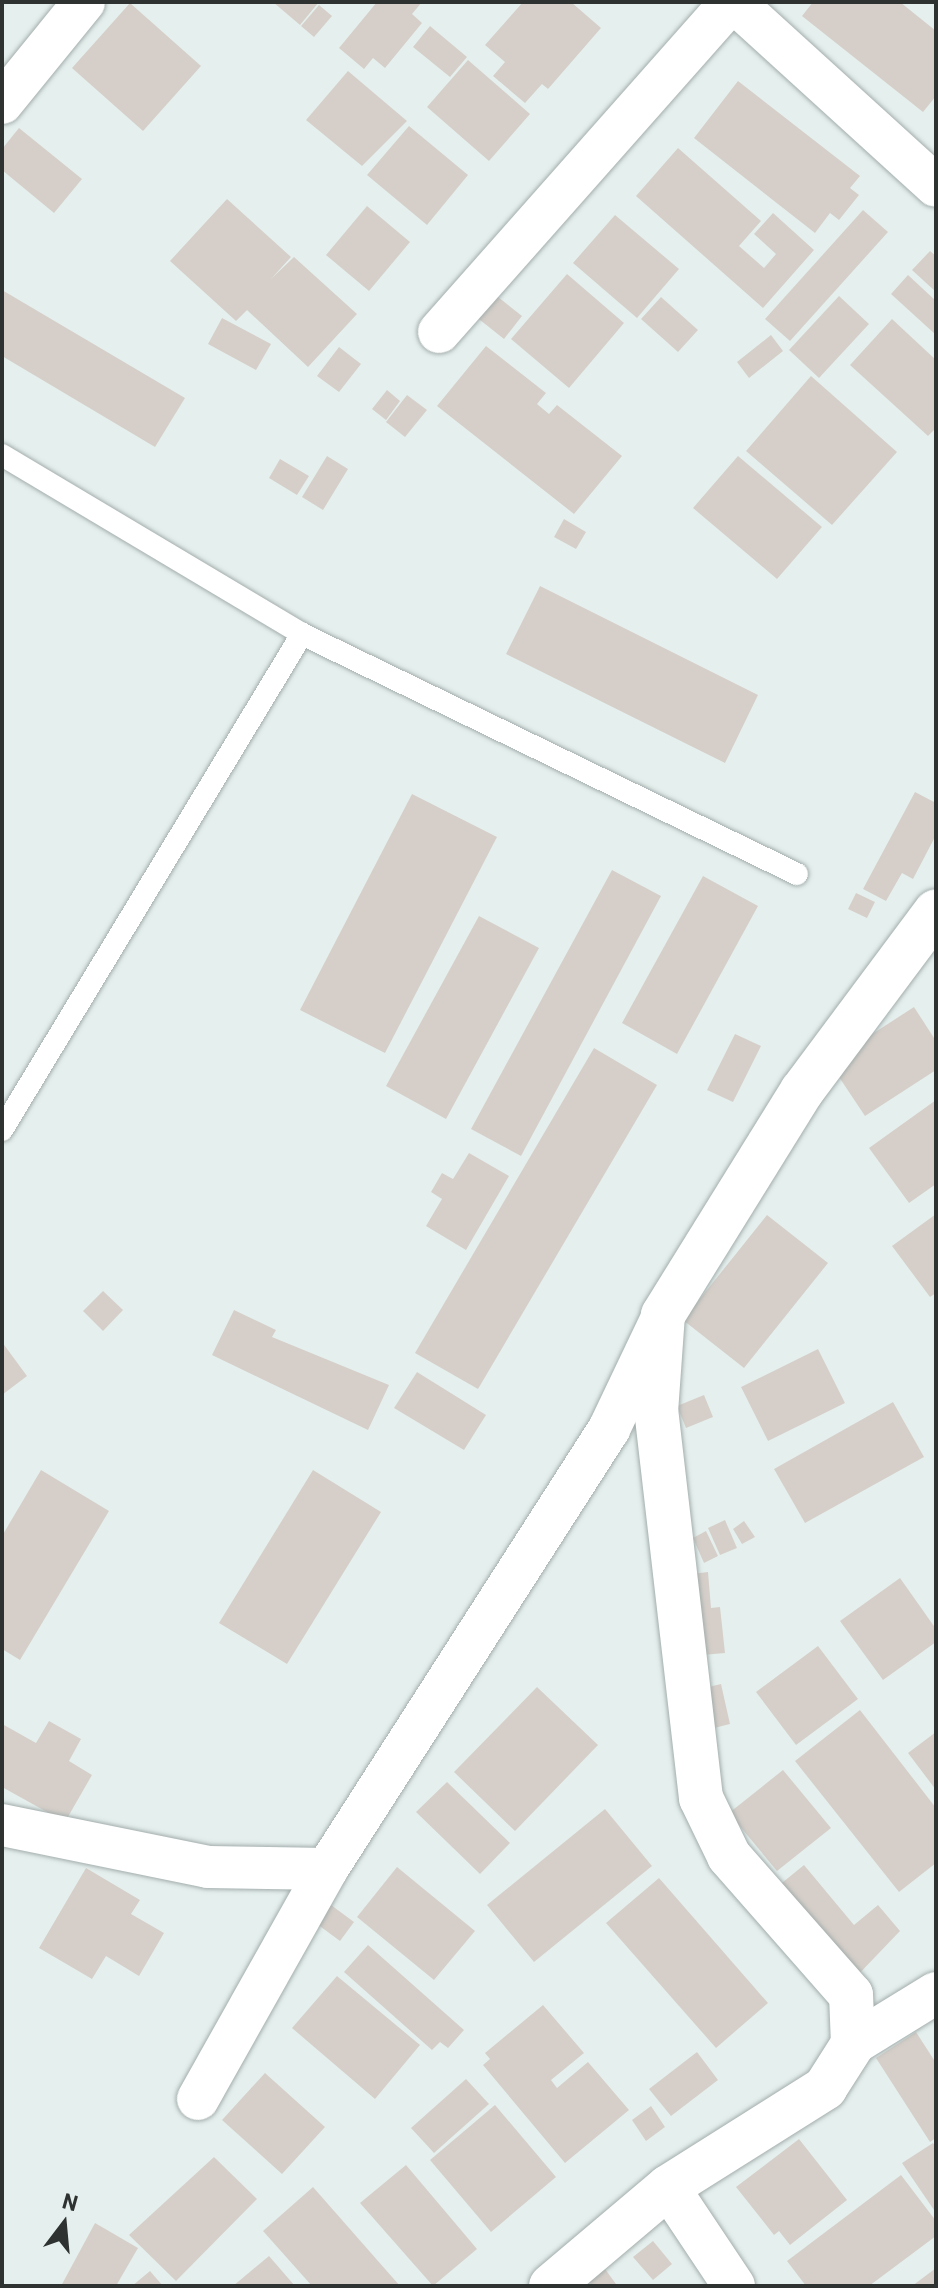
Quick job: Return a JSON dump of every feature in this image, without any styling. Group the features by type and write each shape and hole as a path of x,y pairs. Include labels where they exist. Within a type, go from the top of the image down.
{"street":[{"path":"2,103 84,2"},
{"path":"439,332 733,2 936,186"},
{"path":"198,2099 327,1869 609,1429 663,1315 802,1091 931,925"},
{"path":"663,1315 656,1412 701,1798 729,1856 851,1995 853,2044"},
{"path":"2,1825 208,1867 327,1869"},
{"path":"551,2286 668,2187 825,2088 853,2044 936,1993"},
{"path":"668,2187 734,2286"}],"lane":[{"path":"2,455 302,634 797,874"},
{"path":"2,1130 302,634"}],"building":[{"path":"273,2 319,2 300,25"},
{"path":"377,2 422,2 412,14 422,23 385,68 373,58 364,69 339,48"},
{"path":"523,2 571,2 601,28 548,89 542,84 525,103 493,76 505,62 485,45"},
{"path":"813,2 900,2 936,31 936,96 923,112 802,16"},
{"path":"130,3 201,66 143,131 72,68"},
{"path":"319,5 332,16 314,37 301,26"},
{"path":"430,26 467,57 450,77 413,47"},
{"path":"468,60 530,114 489,161 427,107"},
{"path":"348,71 407,121 362,166 306,120"},
{"path":"738,81 860,176 850,188 859,195 839,220 830,213 815,233 694,138"},
{"path":"409,126 468,175 427,225 367,175"},
{"path":"19,128 82,179 54,213 2,170 2,149"},
{"path":"678,148 761,221 739,246 764,268 776,254 754,234 773,213 814,250 763,308 636,196"},
{"path":"227,199 291,257 271,279 294,257 357,314 308,367 247,310 236,321 170,261"},
{"path":"367,206 410,242 369,291 326,255"},
{"path":"863,210 888,232 790,341 765,319"},
{"path":"615,215 679,269 637,318 573,263"},
{"path":"930,251 936,256 936,292 912,270"},
{"path":"567,274 624,323 569,388 511,339"},
{"path":"908,275 936,301 936,335 891,294"},
{"path":"2,290 185,398 155,447 2,356"},
{"path":"493,293 522,316 504,339 475,316"},
{"path":"839,296 869,324 819,378 789,350"},
{"path":"661,297 698,330 678,352 641,319"},
{"path":"222,318 271,344 256,370 208,344"},
{"path":"892,319 936,360 936,428 928,436 850,365"},
{"path":"771,335 783,351 749,378 737,362"},
{"path":"486,346 546,393 537,404 549,414 557,405 622,456 574,514 437,406"},
{"path":"339,347 361,364 339,392 317,376"},
{"path":"811,376 897,452 832,525 746,451"},
{"path":"387,390 400,401 386,420 372,409"},
{"path":"407,395 427,410 405,437 386,422"},
{"path":"327,456 348,469 323,510 302,497"},
{"path":"738,456 822,527 777,579 693,508"},
{"path":"280,459 309,476 297,495 269,478"},
{"path":"564,519 586,532 576,549 554,537"},
{"path":"540,586 758,695 725,763 506,654"},
{"path":"915,792 936,803 936,835 913,879 902,873 886,901 863,889"},
{"path":"412,794 497,837 385,1053 300,1010"},
{"path":"612,870 661,896 521,1156 471,1129"},
{"path":"703,876 758,906 677,1054 622,1023"},
{"path":"856,893 875,902 867,918 848,909"},
{"path":"479,916 539,948 446,1119 386,1086"},
{"path":"914,1007 936,1041 936,1070 865,1116 829,1062"},
{"path":"735,1034 761,1046 733,1102 707,1090"},
{"path":"594,1048 657,1085 478,1389 415,1353"},
{"path":"936,1100 936,1184 909,1203 869,1148"},
{"path":"469,1153 509,1176 466,1250 426,1226 442,1199 431,1192 442,1173 453,1179"},
{"path":"936,1214 936,1293 930,1297 892,1246"},
{"path":"767,1215 828,1263 744,1368 683,1320"},
{"path":"103,1291 123,1310 103,1331 83,1311"},
{"path":"234,1310 276,1330 272,1337 389,1385 368,1430 212,1355"},
{"path":"2,1342 27,1376 2,1395"},
{"path":"818,1349 845,1403 768,1441 741,1387"},
{"path":"417,1372 486,1415 464,1450 394,1408"},
{"path":"704,1395 713,1417 686,1428 677,1406"},
{"path":"893,1402 924,1457 805,1523 774,1469"},
{"path":"41,1470 109,1511 20,1660 2,1649 2,1536"},
{"path":"313,1470 381,1512 287,1664 219,1623"},
{"path":"725,1520 737,1548 720,1555 708,1528"},
{"path":"744,1521 755,1537 742,1544 733,1529"},
{"path":"706,1531 718,1556 704,1563 693,1538"},
{"path":"708,1572 711,1608 720,1607 725,1653 691,1656 683,1575"},
{"path":"900,1578 936,1629 936,1642 883,1680 840,1621"},
{"path":"818,1646 858,1699 796,1745 756,1692"},
{"path":"721,1684 730,1724 706,1730 696,1690"},
{"path":"537,1687 598,1745 515,1831 454,1772"},
{"path":"860,1710 936,1808 936,1863 899,1892 795,1761"},
{"path":"49,1721 81,1739 69,1761 92,1775 65,1822 2,1787 4,1725 36,1743"},
{"path":"936,1732 936,1790 908,1753"},
{"path":"783,1770 831,1828 777,1871 729,1813"},
{"path":"447,1782 510,1843 480,1874 416,1812"},
{"path":"605,1809 652,1866 534,1962 487,1905"},
{"path":"804,1865 854,1925 878,1905 900,1931 854,1979 777,1887"},
{"path":"397,1867 475,1931 434,1980 357,1917"},
{"path":"86,1868 140,1900 131,1914 164,1933 139,1976 106,1956 92,1979 39,1948"},
{"path":"659,1878 768,2003 716,2048 606,1923"},
{"path":"331,1905 354,1922 340,1941 317,1924"},
{"path":"368,1945 464,2030 448,2048 440,2042 432,2050 344,1972"},
{"path":"337,1976 420,2045 375,2099 292,2028"},
{"path":"543,2005 584,2053 551,2080 557,2088 588,2062 629,2110 565,2163 483,2065 490,2059 485,2053"},
{"path":"916,2032 936,2063 936,2138 930,2142 876,2058"},
{"path":"697,2052 718,2080 671,2116 649,2089"},
{"path":"265,2073 325,2127 282,2174 222,2120"},
{"path":"466,2079 489,2104 434,2153 411,2128"},
{"path":"495,2105 556,2177 491,2232 430,2160"},
{"path":"651,2106 665,2127 646,2141 632,2120"},
{"path":"799,2139 847,2200 790,2245 779,2231 774,2235 736,2187"},
{"path":"933,2143 936,2147 936,2213 902,2163"},
{"path":"214,2157 257,2199 176,2281 129,2235"},
{"path":"406,2165 477,2249 433,2286 360,2203"},
{"path":"901,2175 936,2221 936,2236 869,2286 806,2286 787,2261"},
{"path":"313,2187 400,2286 312,2286 263,2231"},
{"path":"95,2223 138,2248 116,2286 61,2286"},
{"path":"653,2241 672,2264 653,2280 633,2257"},
{"path":"269,2256 295,2286 233,2286"},
{"path":"936,2268 936,2286 912,2286"},
{"path":"605,2269 616,2284 592,2286 589,2281"},
{"path":"150,2271 163,2286 132,2286"}]}
